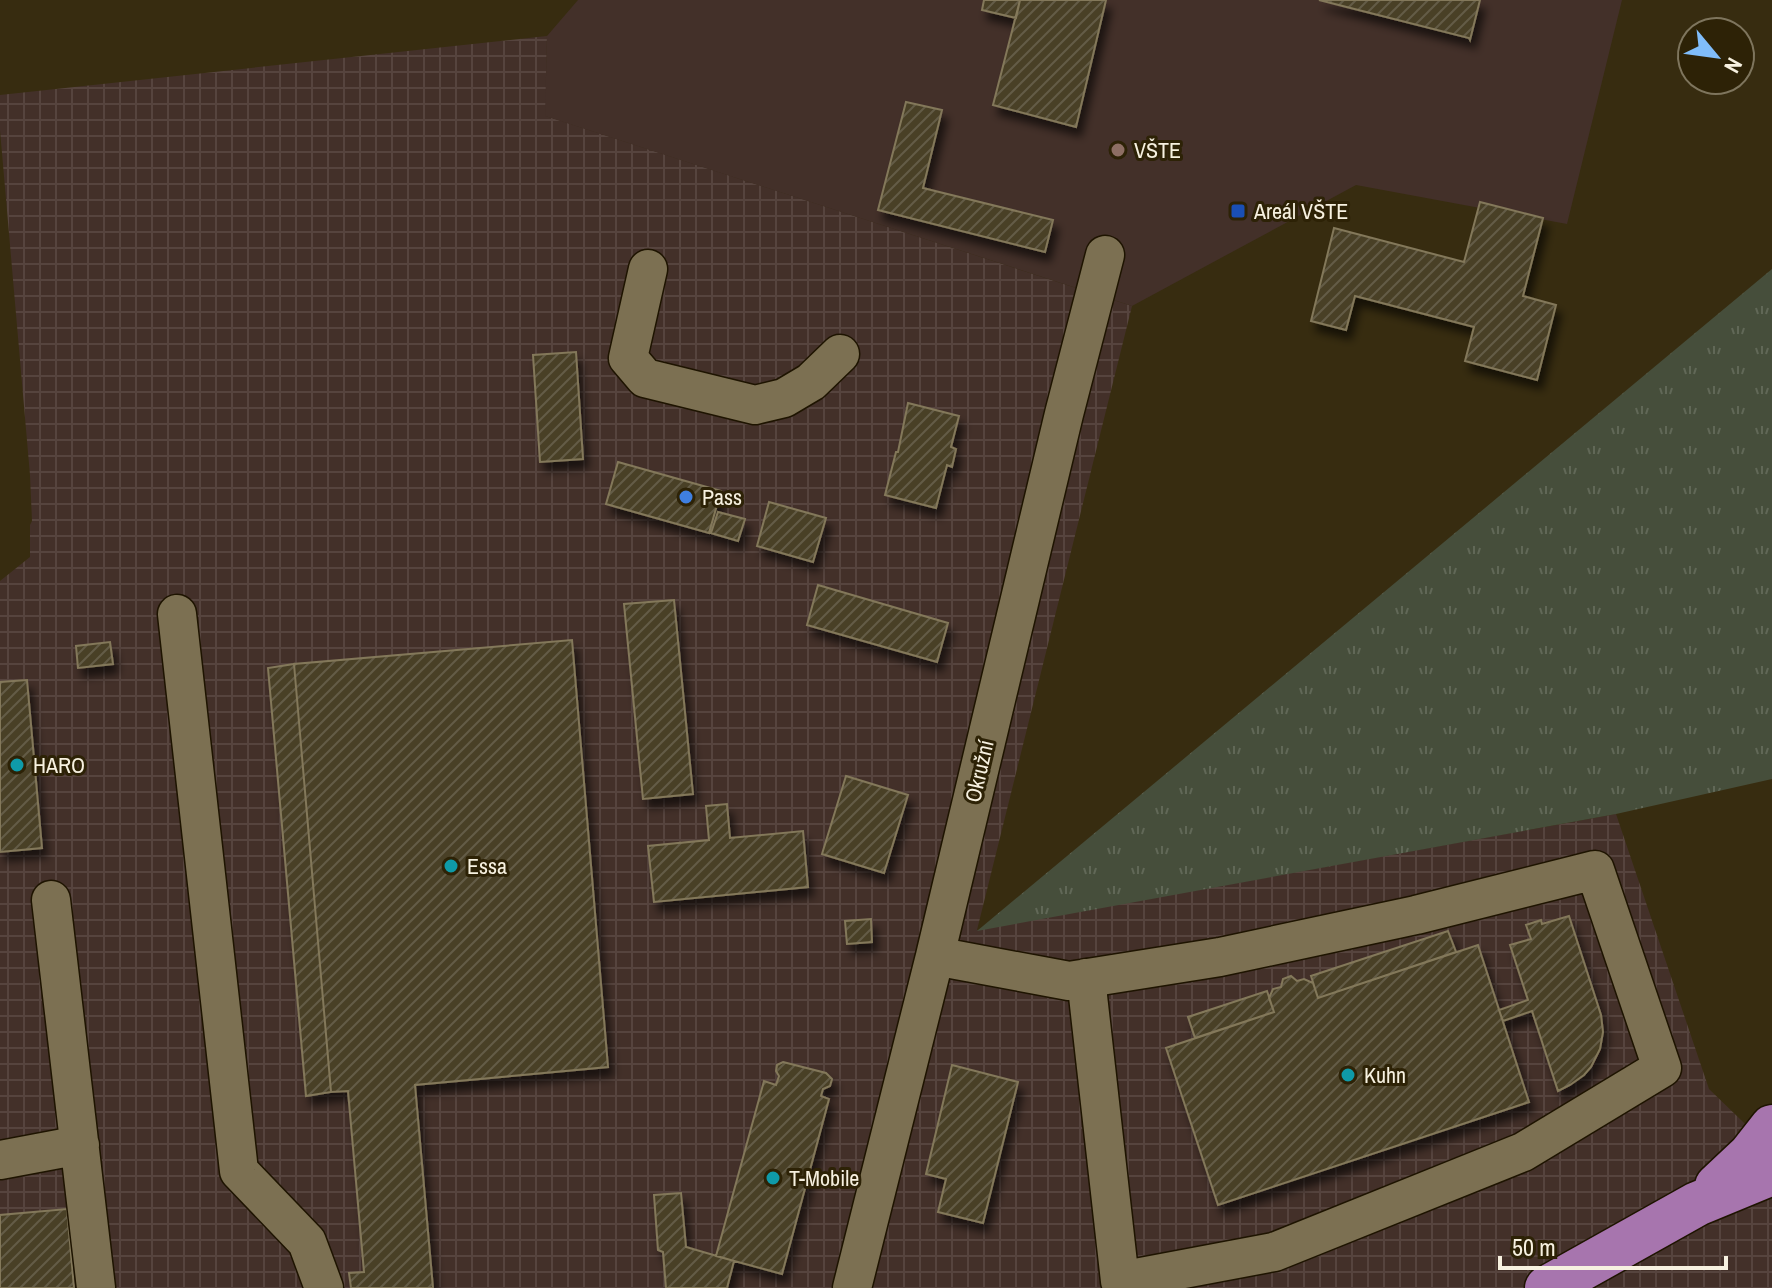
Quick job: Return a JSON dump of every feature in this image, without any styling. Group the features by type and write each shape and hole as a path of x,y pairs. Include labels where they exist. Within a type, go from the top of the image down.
{"main road":[{"path":"1697,1204 1750,1155 1772,1127"},
{"path":"1547,1288 1697,1204 1772,1173"},
{"path":"1591,1265 1772,1194"}],"street":[{"name":"Okružní","path":"852,1288 1105,255"},
{"path":"648,269 628,358 645,378 755,405 784,398 811,382 840,354"},
{"path":"177,614 239,1171 307,1242 324,1288"},
{"path":"935,956 1069,981 1086,978 1220,957 1386,922 1595,870 1662,1068 1523,1152 1274,1252 1120,1281 1086,978"},
{"path":"51,900 96,1288"},
{"path":"0,1160 80,1145"}],"shaded area":[{"name":"VŠTE","path":"578,0 1622,0 1567,224 1356,185 1132,306 545,116 547,36"},
{"path":"547,36 546,116 1132,306 977,930 1616,814 1709,1089 1772,1150 1772,1288 0,1288 0,581 30,557 32,521 0,130 0,95"}],"green space":[{"path":"1772,269 1772,779 1616,814 977,931"}],"building":[{"path":"984,0 1020,0 1016,18 982,10"},
{"path":"1020,0 1106,0 1076,127 993,105"},
{"path":"1319,0 1480,0 1470,40"},
{"path":"906,102 942,110 923,188 1053,220 1045,252 878,210"},
{"path":"1480,202 1543,218 1523,296 1556,305 1537,380 1465,361 1474,327 1355,296 1346,330 1311,321 1334,228 1464,262"},
{"path":"576,352 583,459 540,462 533,355"},
{"path":"908,403 959,416 951,447 956,449 952,467 947,465 936,508 885,495"},
{"path":"618,462 721,491 709,533 606,504"},
{"path":"769,502 826,518 813,562 757,546"},
{"path":"718,512 745,519 738,541 711,533"},
{"path":"818,585 948,623 937,662 807,625"},
{"path":"674,600 693,794 643,799 624,604"},
{"name":"Essa","path":"572,640 608,1067 415,1085 433,1288 351,1288 349,1273 364,1272 348,1091 331,1092 294,664"},
{"path":"110,642 113,664 78,668 76,646"},
{"path":"294,664 331,1092 306,1096 268,668"},
{"name":"HARO","path":"27,680 42,848 0,852 0,682"},
{"path":"846,776 908,795 884,873 822,854"},
{"path":"727,804 730,838 803,831 808,887 654,902 648,846 709,840 706,806"},
{"path":"1569,916 1601,1015 1603,1032 1600,1049 1591,1067 1558,1091 1532,1011 1503,1021 1499,1010 1528,1000 1510,945 1531,939 1526,925"},
{"path":"871,919 872,942 847,944 845,921"},
{"path":"1448,931 1456,952 1318,998 1311,976"},
{"name":"Kuhn","path":"1478,945 1529,1102 1218,1205 1166,1048 1274,1012 1269,998 1273,989 1281,987 1283,979 1291,976 1297,981 1304,979 1313,983 1318,998"},
{"path":"1267,991 1274,1012 1195,1038 1188,1017"},
{"name":"T-Mobile","path":"783,1062 826,1073 832,1079 821,1096 829,1099 782,1274 716,1256 764,1081 776,1085 779,1076 777,1065"},
{"path":"952,1065 1018,1082 983,1223 938,1212 946,1179 926,1174"},
{"path":"681,1193 686,1247 734,1261 727,1288 666,1288 663,1252 658,1250 654,1195"},
{"path":"67,1209 74,1288 0,1288 0,1215"}],"place":[{"name":"VŠTE","path":"1118,150"},
{"name":"Areál VŠTE","path":"1238,211"},
{"name":"Pass","path":"686,497"},
{"name":"HARO","path":"17,765"},
{"name":"Essa","path":"451,866"},
{"name":"Kuhn","path":"1348,1075"},
{"name":"T-Mobile","path":"773,1178"}]}
